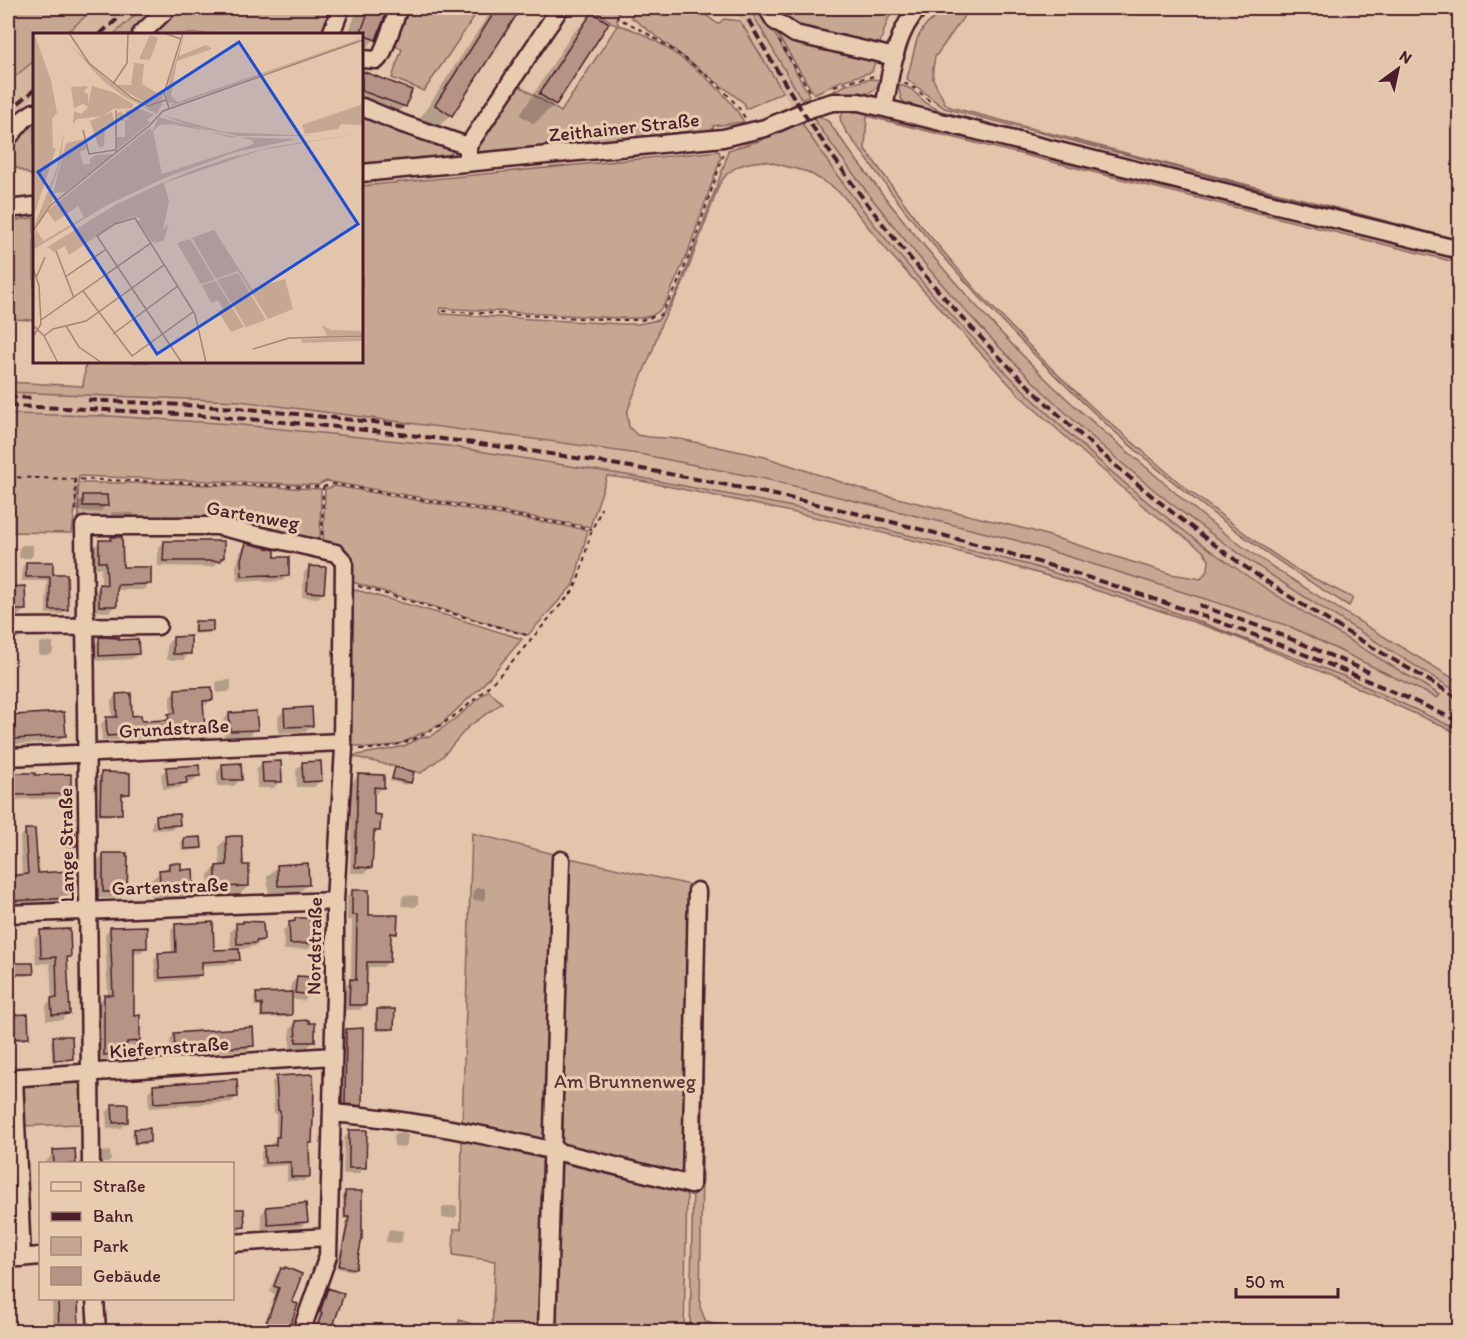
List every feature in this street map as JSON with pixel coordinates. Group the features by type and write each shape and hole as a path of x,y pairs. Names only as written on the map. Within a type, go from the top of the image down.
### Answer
{"street":[{"path":"142,33 168,8"},
{"path":"331,33 341,8"},
{"path":"363,59 377,60 382,54 399,8"},
{"path":"468,163 468,146 560,8"},
{"path":"884,108 900,36 919,8"},
{"path":"771,14 795,34 895,57"},
{"name":"Zeithainer Straße","path":"363,173 723,138 765,128 812,108 844,101 884,108 1460,250"},
{"path":"363,107 468,146"},
{"path":"8,138 25,118 33,113"},
{"path":"8,208 33,206"},
{"name":"Gartenweg","path":"84,526 217,526 320,549 342,557"},
{"name":"Lange Straße","path":"84,526 91,1162"},
{"name":"Nordstraße","path":"301,1332 328,1256 335,901 343,745 344,562 342,557"},
{"path":"8,627 158,626"},
{"name":"Grundstraße","path":"8,757 343,745"},
{"path":"547,1332 561,861"},
{"path":"332,1113 459,1129 552,1149 691,1185 697,891"},
{"name":"Gartenstraße","path":"8,914 335,901"},
{"name":"Kiefernstraße","path":"11,1078 333,1056"},
{"path":"11,1078 15,1258 39,1256"},
{"path":"234,1243 327,1237"},
{"path":"95,1300 97,1332"}],"path":[{"path":"623,8 617,18 639,27 658,40 704,74 734,100 746,121 748,133"},
{"path":"771,14 771,26 813,98"},
{"path":"828,90 844,82 873,76 905,83 936,105"},
{"path":"443,311 618,320 641,320 660,315 675,290 709,202 724,155 723,138"},
{"path":"8,477 323,487 333,484 592,529"},
{"path":"75,479 76,525 84,526"},
{"path":"320,549 323,487"},
{"path":"343,745 372,749 405,742 445,724 488,686 573,591 578,582 592,529 600,515 601,508"},
{"path":"344,583 526,635 531,639"}],"shaded area":[{"path":"95,8 143,8 115,33 66,33"},
{"path":"733,8 749,8 813,118 854,176 931,272 975,322 1062,409 1154,490 1246,559 1459,693 1459,730 1343,676 1147,602 1029,565 803,509 632,476 448,446 232,424 109,416 8,414 8,392 240,401 450,427 700,465 953,523 1129,574 1291,627 1437,698 1440,695 1301,611 1196,540 1117,477 1024,391 919,280 871,222 801,122"},
{"path":"33,62 33,98 8,118 8,82"}],"green space":[{"path":"8,8 95,8 66,33 33,33 33,62 8,82"},
{"path":"143,8 164,8 135,33 115,33"},
{"path":"176,8 338,8 327,33 148,33"},
{"path":"404,8 480,8 424,91 392,78 402,49 393,45"},
{"path":"591,8 620,8 617,16 618,25 652,39 688,63 722,93 744,122 713,126 714,132 484,155 475,150 518,85 561,112 617,26"},
{"path":"636,8 696,8 718,24 724,19 740,21 783,92 746,109 744,103 631,17"},
{"path":"749,8 760,8 809,95 802,100"},
{"path":"774,8 890,8 894,11 888,19 879,46 822,36 796,26"},
{"path":"946,8 970,8 935,57 933,79 945,103 950,107 1459,240 944,108 907,79 917,39 924,27"},
{"path":"774,29 876,58 872,72 841,81 814,94"},
{"path":"870,79 882,80 877,87 865,94 828,94 846,85"},
{"path":"898,84 911,89 927,104 941,111 1459,242 911,108 901,99"},
{"path":"854,108 1459,256 1459,263 867,116 865,149 919,223 976,290 1049,366 1092,407 1183,486 1259,544 1299,571 1353,598 1349,606 1229,526 1172,481 1065,385 1014,334 918,227 847,133 840,117 845,110"},
{"path":"363,112 453,145 454,150 447,158 363,167"},
{"path":"817,115 828,121 877,188 956,283 1012,344 1079,410 1238,543 1329,603 1459,682 1459,693 1226,545 1153,489 1058,406 970,316 928,268 888,219 813,118"},
{"path":"33,121 33,176 8,163 12,143"},
{"path":"801,122 844,185 915,274 992,358 1090,453 1195,539 1255,581 1440,695 1437,698 1291,627 1215,602 1015,540 765,479 644,455 240,401 8,392 8,382 83,386 86,363 363,363 363,186 719,151 721,157 688,252 666,302 658,312 651,316 618,318 440,308 441,314 621,324 638,324 658,320 680,286 728,150 759,141","holes":["765,161 808,172 833,187 844,197 891,255 1020,396 1142,505 1203,551 1209,560 1208,569 1201,579 1171,574 1030,530 868,491 765,457 680,439 637,435 629,427 627,413 631,401 661,324 682,286 719,185 727,174 744,164"]},
{"path":"33,218 33,320 8,319 8,221"},
{"path":"8,414 109,416 232,424 448,446 632,476 803,509 1029,565 1147,602 1343,676 1459,730 1459,734 1342,681 1222,632 1077,584 855,526 631,479 607,476 590,527 326,481 318,485 79,476 78,483 157,483 321,489 320,544 229,524 79,523 78,486 72,533 8,532"},
{"path":"335,486 588,530 574,584 528,635 349,581 323,546 325,489"},
{"path":"349,588 522,639 481,687 441,724 402,743 385,747 366,748 348,744"},
{"path":"488,690 502,703 468,727 442,757 421,773 351,756 404,746 422,737 430,737"},
{"name":"Am Brunnenweg","path":"472,833 558,855 549,1138 542,1143 462,1125"},
{"name":"Am Brunnenweg","path":"565,857 695,886 688,1181 557,1147"},
{"path":"699,887 706,889 700,1307 706,1322 742,1331 690,1332"},
{"path":"76,1081 81,1087 82,1124 21,1126 22,1085"},
{"path":"462,1133 543,1152 549,1159 543,1331 459,1331 459,1320 492,1330 495,1261 453,1255 454,1229 461,1229"},
{"path":"557,1158 687,1191 684,1331 553,1332"}],"building":[{"path":"370,8 388,8 376,40 360,33"},
{"path":"497,8 521,8 452,116 435,105"},
{"path":"592,12 609,23 556,105 539,94"},
{"path":"363,71 412,90 406,107 363,91"},
{"path":"83,495 107,495 108,506 83,506"},
{"path":"111,537 122,537 123,567 151,567 151,584 117,585 117,606 99,606 99,584 107,585 106,562 99,562 99,540 111,540"},
{"path":"164,541 224,541 224,558 221,558 221,561 163,561"},
{"path":"246,543 275,550 275,557 289,557 289,576 242,576 241,559"},
{"path":"26,562 53,562 53,574 67,574 68,610 50,610 50,577 26,577"},
{"path":"309,566 326,567 324,593 307,592"},
{"path":"25,586 26,610 8,610 8,587"},
{"path":"195,621 213,621 213,631 195,632"},
{"path":"191,636 191,654 173,654 173,637"},
{"path":"99,637 119,638 118,640 138,639 139,654 99,656"},
{"path":"212,687 213,700 203,701 205,730 107,736 106,717 117,717 116,694 131,693 132,716 141,715 142,721 169,720 168,714 175,713 175,689"},
{"path":"312,707 313,726 285,727 284,709"},
{"path":"256,711 258,730 230,731 229,713"},
{"path":"64,712 66,736 15,739 14,715"},
{"path":"281,761 282,782 263,782 262,762"},
{"path":"321,761 322,781 303,782 302,762"},
{"path":"241,763 242,780 223,780 222,764"},
{"path":"199,765 200,776 186,777 187,783 168,785 166,767"},
{"path":"395,767 414,772 411,783 392,779"},
{"path":"101,772 130,773 130,794 122,794 122,814 100,814"},
{"path":"15,773 71,774 71,794 15,795"},
{"path":"358,774 384,775 384,788 374,787 374,814 381,815 380,831 374,831 372,868 355,867"},
{"path":"179,814 180,825 157,826 156,815"},
{"path":"25,829 35,829 38,873 69,871 72,898 8,901 8,876 28,874"},
{"path":"75,829 76,846 64,846 64,830"},
{"path":"242,836 243,865 249,865 249,886 216,887 216,866 227,865 226,837"},
{"path":"201,837 202,848 184,849 184,838"},
{"path":"103,853 127,853 127,892 103,892"},
{"path":"169,863 181,863 181,870 193,869 194,891 161,892 159,870 169,869"},
{"path":"308,863 309,885 278,886 277,865"},
{"path":"352,890 369,890 369,915 398,915 397,934 391,933 390,962 367,962 366,1005 349,1005 350,979 356,980 357,915 352,915"},
{"path":"295,918 316,920 317,943 290,944 289,922 295,921"},
{"path":"243,921 263,922 264,940 237,944 236,923 243,923"},
{"path":"213,922 214,950 239,949 240,960 202,962 202,975 160,978 158,953 176,952 175,924"},
{"path":"147,926 147,948 134,948 134,1016 140,1015 140,1041 121,1045 122,1054 104,1055 104,995 113,995 110,927"},
{"path":"70,929 71,957 67,957 70,1014 52,1015 51,998 57,998 56,957 41,958 40,930"},
{"path":"8,963 33,963 34,974 8,974"},
{"path":"297,976 314,977 312,995 295,993"},
{"path":"292,992 292,1015 262,1016 262,1004 257,1004 256,993"},
{"path":"377,1009 395,1009 394,1029 377,1029"},
{"path":"28,1014 29,1038 8,1039 8,1015"},
{"path":"309,1020 309,1023 315,1023 315,1042 296,1042 295,1021"},
{"path":"253,1027 254,1046 175,1051 174,1033"},
{"path":"363,1028 362,1106 345,1104 346,1029"},
{"path":"53,1036 72,1036 73,1059 54,1060"},
{"path":"313,1074 312,1143 309,1143 310,1177 291,1177 291,1162 265,1163 264,1146 276,1145 276,1137 279,1137 280,1111 278,1110 276,1076"},
{"path":"237,1079 238,1097 154,1103 153,1085"},
{"path":"112,1104 128,1104 128,1122 113,1123"},
{"path":"150,1128 150,1142 135,1143 134,1129"},
{"path":"349,1130 367,1130 366,1168 349,1168"},
{"path":"75,1149 76,1162 54,1162 53,1150"},
{"path":"345,1191 362,1191 362,1238 356,1269 339,1266 349,1217 345,1217"},
{"path":"306,1203 308,1222 268,1225 266,1207"},
{"path":"234,1209 244,1209 245,1227 234,1228"},
{"path":"285,1267 302,1274 292,1302 298,1304 288,1332 263,1332 279,1288 274,1286 281,1268"},
{"path":"328,1288 344,1294 331,1332 315,1332 322,1313 320,1312"},
{"path":"58,1300 78,1300 79,1332 59,1332"}],"railway":[{"path":"101,33 130,8"},
{"path":"742,8 787,86 836,162 890,234 948,302 1010,368 1144,489 1215,545 1304,606 1460,699"},
{"path":"8,112 33,91"},
{"path":"8,397 34,398"},
{"path":"88,400 239,408 410,426"},
{"path":"8,406 194,415 381,432 566,456 750,490 932,532 1111,585 1288,648 1460,722"},
{"path":"1199,605 1272,631 1369,672"}]}
